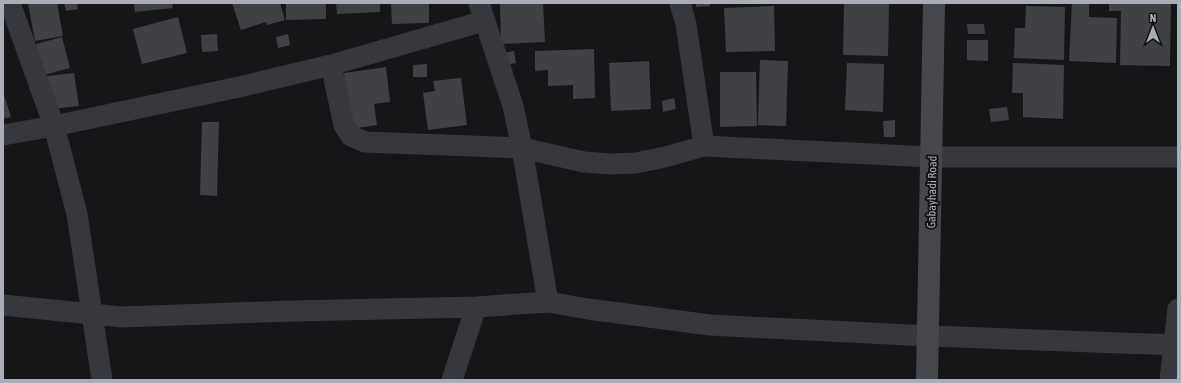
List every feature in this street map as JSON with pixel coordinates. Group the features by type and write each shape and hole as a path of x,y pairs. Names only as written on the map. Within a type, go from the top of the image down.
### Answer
{"street":[{"path":"10,3 54,126 77,214 102,380"},
{"path":"680,3 686,24 704,146"},
{"name":"Gabayhadi Road","path":"927,380 934,3"},
{"path":"3,135 54,126 239,87 330,65 481,12 513,106 522,148 548,302"},
{"path":"330,65 344,125 352,136 364,142 522,148 584,162 611,164 665,157 704,146 932,157 1178,157"},
{"path":"3,305 122,317 284,311 476,308 548,302 588,309 710,325 929,336 1176,345"},
{"path":"452,380 476,308"},
{"path":"1170,380 1176,345 1178,309"}],"building":[{"path":"28,3 57,3 63,36 35,41"},
{"path":"64,3 77,3 78,9 66,11"},
{"path":"134,3 172,3 173,8 135,12"},
{"path":"232,3 280,3 285,20 267,25 266,22 241,30"},
{"path":"286,3 326,3 326,19 286,20"},
{"path":"336,3 380,3 380,12 337,14"},
{"path":"391,3 429,3 429,23 392,24"},
{"path":"500,3 543,3 545,42 501,44"},
{"path":"696,3 710,3 710,6 696,7"},
{"path":"844,3 889,3 888,56 843,55"},
{"path":"1072,3 1089,3 1089,17 1117,18 1116,63 1069,61"},
{"path":"1109,3 1171,3 1170,66 1120,65 1121,11 1109,11"},
{"path":"774,6 775,51 726,52 724,8"},
{"path":"1026,6 1065,7 1064,60 1014,58 1015,28 1025,28"},
{"path":"178,17 187,53 142,64 133,29"},
{"path":"967,24 984,24 985,34 968,34"},
{"path":"217,34 218,51 202,52 201,35"},
{"path":"288,34 290,45 278,48 276,37"},
{"path":"62,37 70,68 44,75 36,44"},
{"path":"967,40 988,40 988,61 967,60"},
{"path":"594,49 595,98 573,99 573,85 548,86 548,70 535,71 535,51"},
{"path":"514,51 516,63 505,65 503,53"},
{"path":"760,60 788,61 786,126 758,125"},
{"path":"649,61 651,109 611,111 609,63"},
{"path":"847,63 884,64 883,112 845,110"},
{"path":"1013,63 1064,65 1063,119 1023,117 1023,93 1012,93"},
{"path":"427,64 427,77 413,77 413,65"},
{"path":"386,67 390,102 374,104 377,125 351,129 344,73"},
{"path":"720,72 756,72 757,126 720,127"},
{"path":"74,73 79,106 52,109 47,76"},
{"path":"461,78 467,125 428,130 423,93 435,91 433,81"},
{"path":"3,92 11,117 3,119"},
{"path":"674,98 676,109 663,112 662,101"},
{"path":"1007,107 1009,120 991,122 989,109"},
{"path":"895,120 895,137 884,137 883,121"},
{"path":"202,122 219,122 217,196 200,195"}]}
